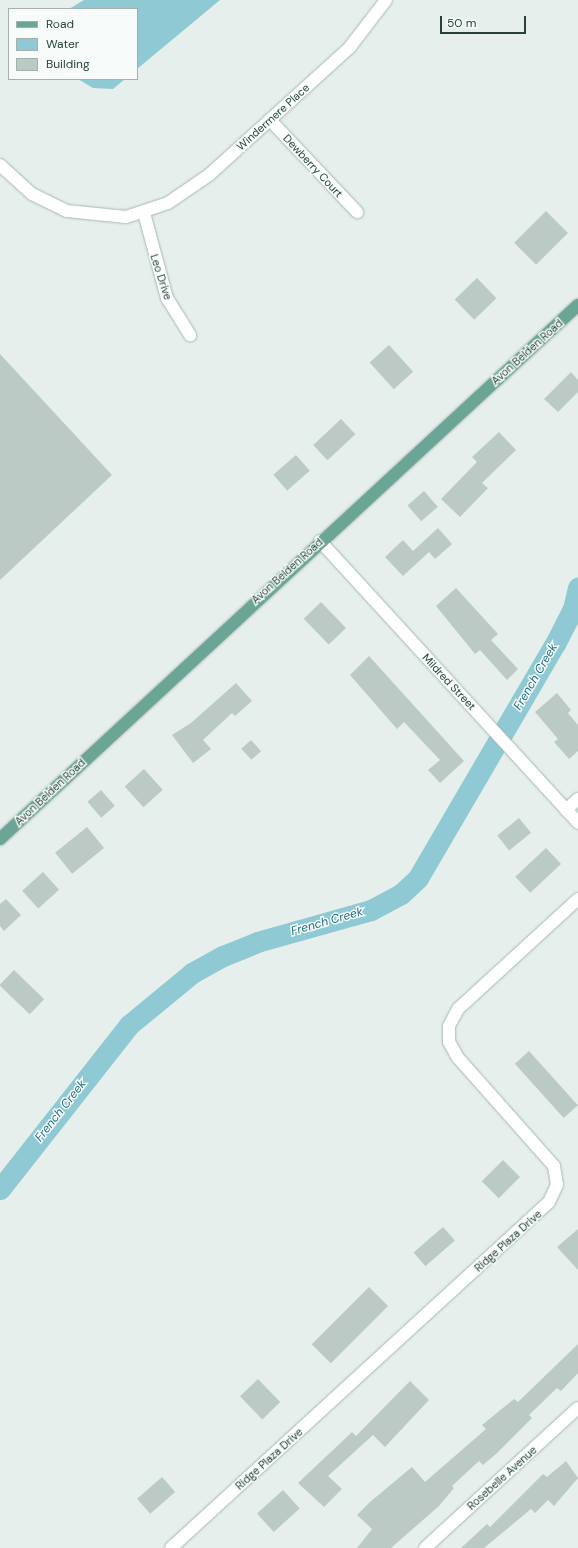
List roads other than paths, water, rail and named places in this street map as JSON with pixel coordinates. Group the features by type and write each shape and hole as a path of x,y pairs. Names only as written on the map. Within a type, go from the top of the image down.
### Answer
{"main road":[{"name":"Avon Belden Road","path":"0,839 320,541 578,305"}],"street":[{"name":"Windermere Place","path":"0,165 32,194 67,211 109,217 144,213 191,190 350,47 386,0"},
{"name":"Dewberry Court","path":"270,120 357,212"},
{"name":"Leo Drive","path":"144,213 167,298 190,335"},
{"name":"Mildred Street","path":"320,541 578,824"},
{"path":"566,810 578,799"},
{"name":"Ridge Plaza Drive","path":"171,1548 549,1202 557,1185 552,1162 458,1058 449,1042 449,1026 458,1009 578,899"},
{"name":"Rosebelle Avenue","path":"425,1548 578,1408"}],"water":[{"path":"84,0 220,0 138,68 138,8 71,8"},
{"path":"80,80 124,80 113,89 93,88"}],"waterway":[{"name":"French Creek","path":"0,1189 129,1025 192,973 223,956 257,942 371,910 401,894 418,878 555,644 573,609 578,588"}]}
